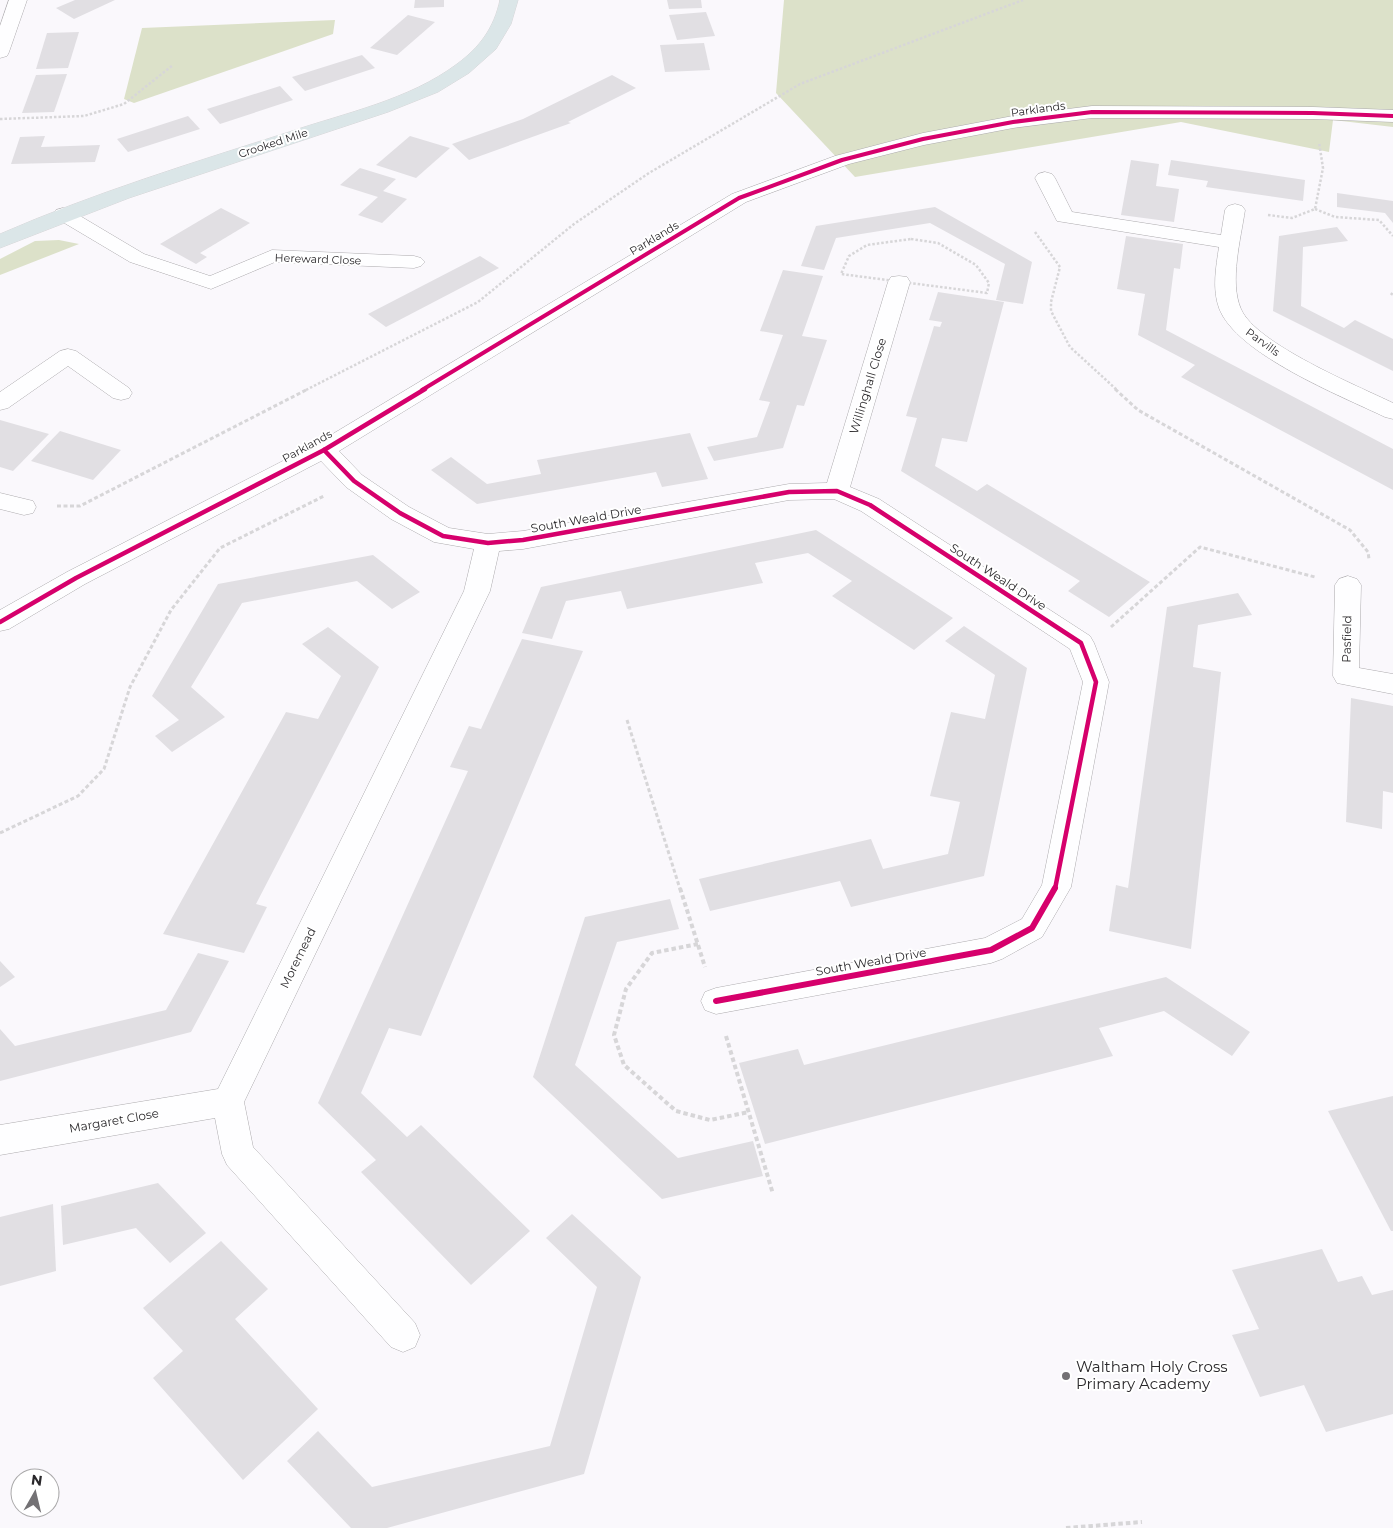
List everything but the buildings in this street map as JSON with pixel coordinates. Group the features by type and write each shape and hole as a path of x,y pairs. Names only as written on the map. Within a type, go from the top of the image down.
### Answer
{"main road":[{"name":"Crooked Mile","path":"0,242 63,214 152,181 390,106 428,90 477,58 497,36 506,17 509,0"}],"street":[{"path":"0,52 18,0"},
{"name":"Parklands","path":"0,622 76,578 324,450 739,198 842,160 923,139 1013,122 1092,112 1312,113 1393,116"},
{"path":"1045,178 1064,217 1230,243"},
{"name":"Parvills","path":"1235,210 1225,288 1230,311 1244,330 1273,352 1393,412"},
{"name":"Hereward Close","path":"63,214 138,258 211,283 272,256 414,262"},
{"name":"Willinghall Close","path":"837,490 899,282"},
{"path":"0,403 68,356 121,393"},
{"name":"South Weald Drive","path":"324,450 354,481 400,513 443,536 488,543 523,540 789,492 837,490 870,505 1081,643 1096,682 1056,887 1032,928 991,950 716,1001"},
{"path":"0,501 24,507"},
{"name":"Moremead","path":"228,1102 476,591 488,543"},
{"name":"Pasfield","path":"1348,585 1346,676 1393,684"},
{"path":"228,1102 238,1154 402,1336"},
{"name":"Margaret Close","path":"0,1140 228,1102"}],"path":[{"path":"24,507 80,506 478,302 574,224 649,174 800,84 1024,0"},
{"path":"0,119 84,116 124,104 173,65"},
{"path":"1312,113 1323,168 1315,209"},
{"path":"1235,210 1292,218 1315,209 1335,216 1379,220 1393,236"},
{"path":"1064,217 1032,229 1060,267 1050,302 1051,311 1070,347 1138,410 1350,530 1368,552 1369,579 1348,585 1200,547 1101,635 1081,643"},
{"path":"0,833 78,796 104,769 130,687 171,610 220,548 354,481"},
{"path":"627,720 716,1001 773,1194"},
{"path":"698,944 652,953 626,989 614,1035 624,1065 676,1111 710,1120 749,1112"},
{"path":"1066,1528 1142,1522"}],"green space":[{"path":"784,0 1393,0 1393,127 1333,120 1329,152 1181,122 855,177 776,93"},
{"path":"335,20 333,34 134,103 124,99 142,28"},
{"path":"59,240 79,244 0,275 0,259 35,241"}],"cycle path":[{"path":"0,622 76,578 324,450 739,198 842,160 923,139 1013,122 1092,112 1313,113 1393,116"},
{"path":"324,450 354,481 400,513 443,536 488,543 523,540 789,492 837,491 870,505 1081,643 1096,682 1056,887 1032,928 991,950 716,1001"}],"place":[{"name":"Waltham Holy Cross Primary Academy","path":"1066,1376"}]}
